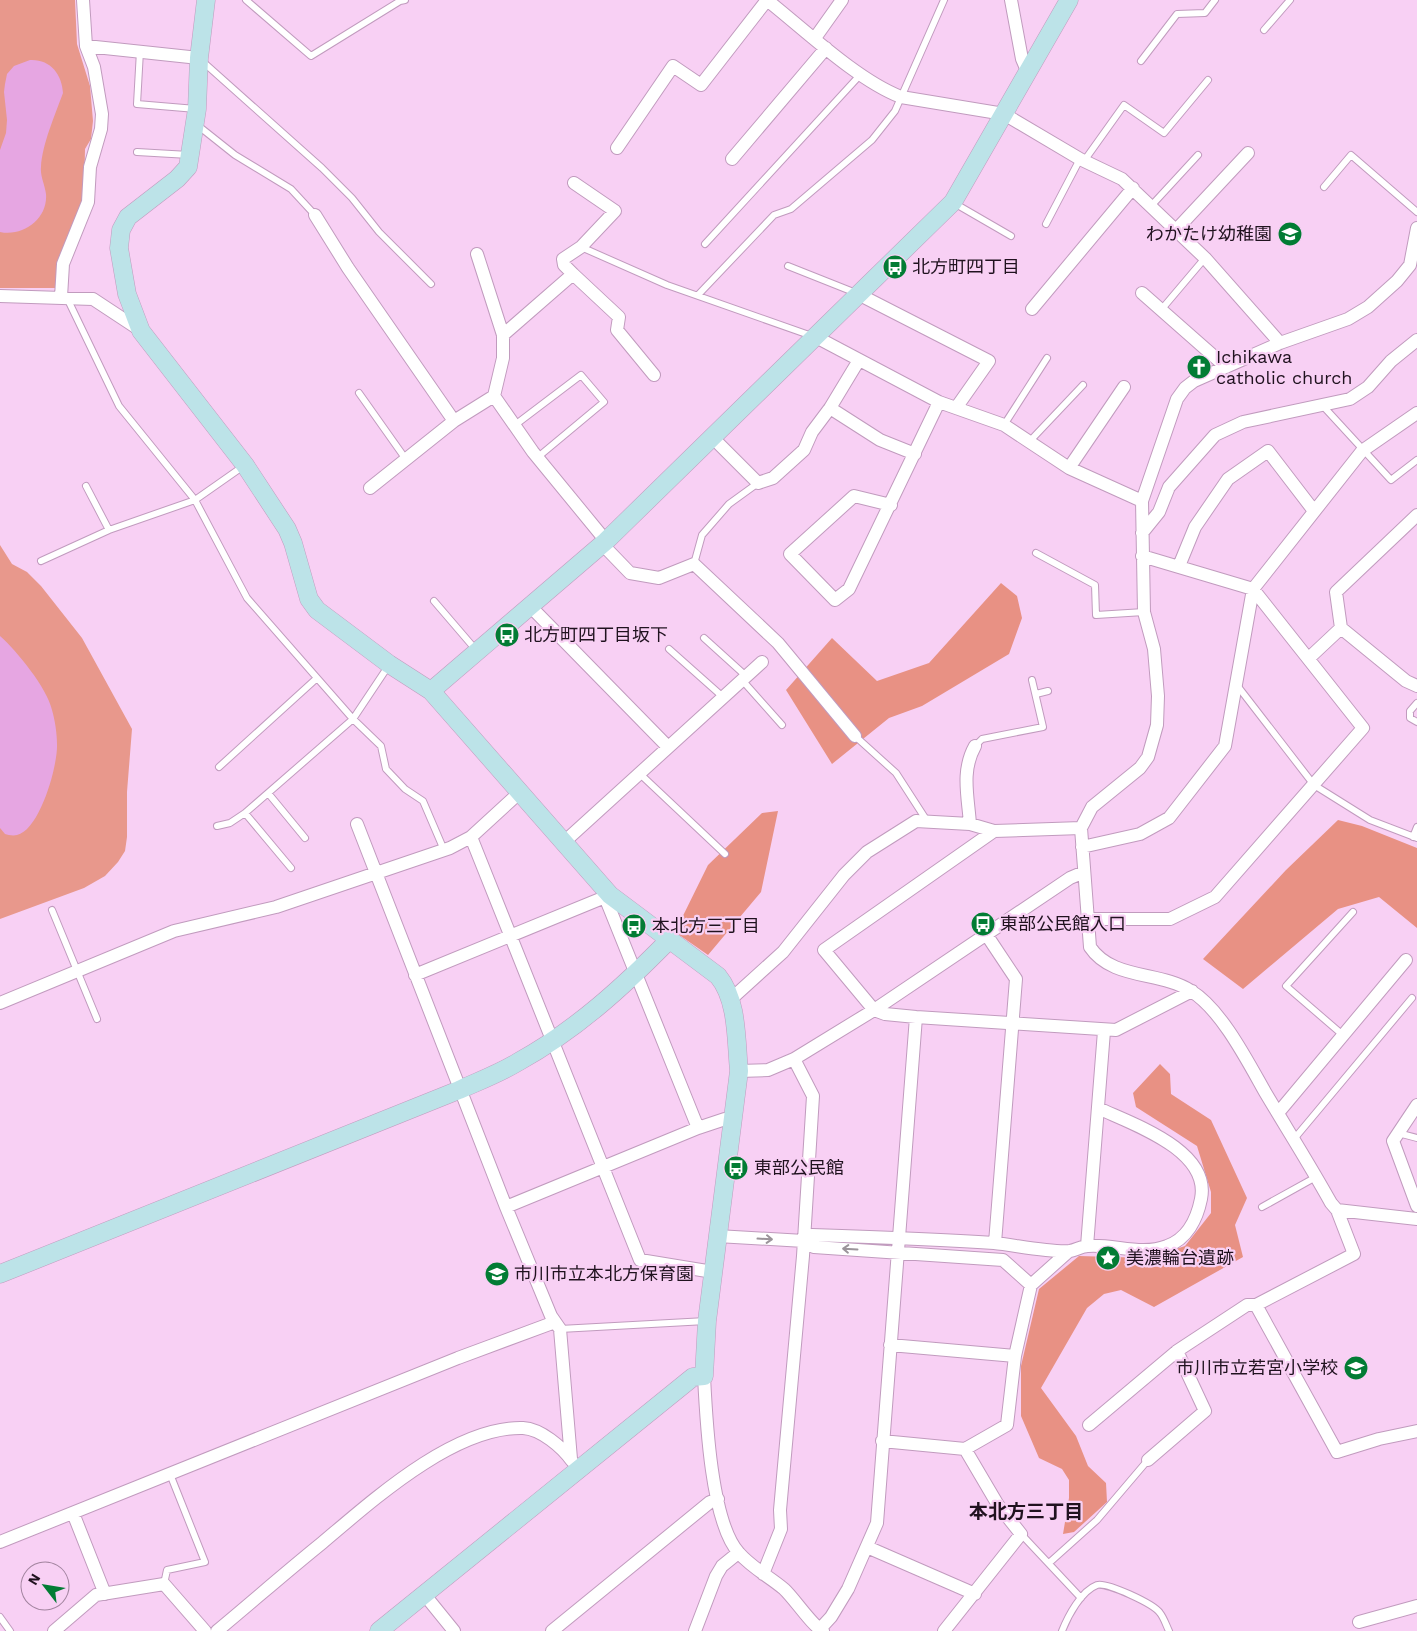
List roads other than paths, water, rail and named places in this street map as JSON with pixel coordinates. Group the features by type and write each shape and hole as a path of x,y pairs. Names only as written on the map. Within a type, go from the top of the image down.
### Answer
{"street":[{"path":"64,297 63,264 88,202 90,167 102,129 102,114 94,67 86,46 84,0"},
{"path":"206,0 199,58 196,116 188,167 178,179 128,217 121,230 119,248 127,294 141,331 245,465 287,529 293,543 308,599 318,610 389,664 431,691 608,896 718,976 724,984 730,1000 739,1071 707,1321 704,1408 718,1499 726,1530 738,1552 784,1589 820,1630 831,1617 848,1589 877,1523 916,1017"},
{"path":"617,148 673,66 701,85 767,0 826,48 885,91 901,97 1004,114 1082,160 1122,179 1204,258 1280,343"},
{"path":"815,38 842,0"},
{"path":"1011,0 1022,59 1028,73"},
{"path":"431,691 604,542 714,438 953,202 1069,0"},
{"path":"86,46 199,58"},
{"path":"732,159 826,48"},
{"path":"1176,230 1248,153"},
{"path":"574,183 616,211 582,247 563,259 564,265 618,317 617,330 654,375"},
{"path":"1032,310 1133,188"},
{"path":"315,215 348,268 454,421"},
{"path":"1090,1425 1178,1351 1248,1305 1256,1305 1354,1254 1338,1210 1331,1203 1236,1042 1223,1024 1192,991 1165,978 1114,968 1097,959 1090,947 1081,828 1092,808 1140,768 1148,757 1156,725 1158,696 1154,649 1144,612 1142,501 1177,399 1185,388 1194,381 1280,343 1348,319 1368,307 1397,281 1410,265 1417,228"},
{"path":"370,488 454,421 494,396 503,358 503,335 477,254"},
{"path":"503,335 573,274"},
{"path":"1142,293 1226,367"},
{"path":"860,295 989,361 956,408"},
{"path":"0,296 93,299 141,331"},
{"path":"816,337 939,402 1004,425 1069,468 1142,501"},
{"path":"1142,533 1159,512 1170,487 1214,435 1243,422 1350,399 1368,387 1391,361 1417,340"},
{"path":"714,438 758,483 773,478 804,450 812,432 830,408 859,360"},
{"path":"1069,468 1124,387"},
{"path":"494,396 538,457 630,573 659,578 694,564 778,643 855,736"},
{"path":"891,505 854,496 790,554 834,600 849,589 891,505 939,402"},
{"path":"830,408 880,440 914,454"},
{"path":"1082,847 1140,834 1169,818 1225,746 1253,589 1362,451 1417,413"},
{"path":"1179,566 1195,527 1228,479 1268,451 1314,511"},
{"path":"1417,515 1336,592 1341,628 1406,681 1417,686"},
{"path":"1088,919 1170,919 1214,896 1363,728 1253,589 1142,556"},
{"path":"530,606 668,747"},
{"path":"1309,658 1341,628"},
{"path":"563,843 762,662"},
{"path":"970,824 966,777 967,760 975,746"},
{"path":"0,1002 174,931 276,907 444,850 471,837 519,793"},
{"path":"730,1000 783,952 844,875 866,852 916,822 970,824 994,830 1081,828"},
{"path":"357,824 459,1090 506,1207 557,1325 574,1464"},
{"path":"994,830 824,950 874,1010 885,1014 916,1017 1104,1031 1116,1030 1192,991"},
{"path":"471,837 640,1260 713,1272"},
{"path":"739,1071 768,1070 794,1059 874,1010 1070,878 1084,872"},
{"path":"415,975 608,896"},
{"path":"608,896 636,974 698,1128"},
{"path":"986,934 1016,979 994,1243"},
{"path":"0,1274 459,1090 516,1064 552,1042 594,1012 636,974 669,940"},
{"path":"1278,1113 1406,960"},
{"path":"1087,1246 1104,1031"},
{"path":"763,1574 781,1529 780,1510 804,1241 814,1096 794,1059"},
{"path":"1417,1104 1393,1141 1417,1206"},
{"path":"804,1241 812,1235 899,1238 994,1243 1069,1251 1087,1246 1148,1251 1168,1246 1180,1238 1192,1225 1199,1211 1202,1196 1194,1166 1171,1143 1098,1108"},
{"path":"506,1207 698,1128 725,1119 734,1119"},
{"path":"1338,1210 1417,1219"},
{"path":"717,1236 804,1241 814,1247 898,1251 1003,1260 1032,1285"},
{"path":"882,1441 965,1449 1007,1425 1015,1356 1032,1285 1069,1251"},
{"path":"1256,1305 1337,1452 1379,1439 1417,1431"},
{"path":"0,1542 170,1474 557,1325"},
{"path":"890,1345 1015,1356"},
{"path":"1148,1460 1205,1411 1178,1351"},
{"path":"379,1631 574,1464 693,1376 704,1376"},
{"path":"217,1631 385,1491 438,1454 484,1434 523,1428 542,1433 574,1464"},
{"path":"944,1631 1021,1534 998,1504 965,1449"},
{"path":"552,1631 710,1502 718,1499"},
{"path":"73,1513 105,1594"},
{"path":"867,1546 975,1594"},
{"path":"695,1631 716,1576 722,1566 738,1552"},
{"path":"54,1631 96,1595 164,1584 205,1631"},
{"path":"424,1594 454,1631"},
{"path":"1359,1622 1417,1606"}],"lane":[{"path":"246,0 312,56 400,1 405,0"},
{"path":"698,295 774,215 790,210 872,140 895,111 944,0"},
{"path":"1141,61 1177,14 1205,13 1215,0"},
{"path":"1264,30 1290,0"},
{"path":"140,51 137,104 196,116 236,155 291,189 315,215"},
{"path":"199,58 322,168 352,198 379,232 431,284"},
{"path":"705,244 861,74"},
{"path":"1046,224 1082,160 1124,104 1164,133 1208,80"},
{"path":"137,152 191,155"},
{"path":"1151,206 1198,155"},
{"path":"1324,187 1350,156 1417,212"},
{"path":"953,202 1011,236"},
{"path":"582,247 624,268 667,285 816,337"},
{"path":"1161,310 1204,258"},
{"path":"788,266 860,295"},
{"path":"64,297 119,406 195,500 247,598 353,720 381,746 386,769 405,789 423,801 444,850"},
{"path":"1004,425 1047,358"},
{"path":"515,426 580,375 604,402 538,457"},
{"path":"1029,442 1083,386"},
{"path":"359,393 406,458"},
{"path":"1323,406 1362,451 1391,480 1417,460"},
{"path":"41,561 110,530 195,500 245,465"},
{"path":"694,564 702,535 729,504 758,483"},
{"path":"86,486 110,530"},
{"path":"1036,553 1096,585 1096,615 1144,612"},
{"path":"434,601 477,651"},
{"path":"704,638 744,678 782,724"},
{"path":"669,648 723,697"},
{"path":"217,826 230,823 245,813 353,720 389,664"},
{"path":"219,767 317,678"},
{"path":"975,746 982,739 1043,727 1032,680"},
{"path":"1236,684 1314,785 1370,820 1415,838 1417,827"},
{"path":"1036,694 1048,691"},
{"path":"1417,703 1410,711 1410,718 1417,722"},
{"path":"855,736 896,773 927,821"},
{"path":"639,773 725,854"},
{"path":"268,793 305,838"},
{"path":"245,813 291,868"},
{"path":"52,910 79,970 97,1019"},
{"path":"1344,1036 1286,986 1353,912"},
{"path":"1294,1139 1412,998"},
{"path":"1398,1133 1417,1138"},
{"path":"1262,1207 1316,1177"},
{"path":"557,1325 707,1321"},
{"path":"1048,1562 1097,1520 1148,1460"},
{"path":"164,1584 167,1570 205,1562 170,1474"},
{"path":"1021,1534 1081,1598"},
{"path":"1062,1631 1081,1598 1095,1586 1104,1584 1149,1604 1160,1612 1169,1631"},
{"path":"0,1617 10,1631"}],"place":[{"name":"わかたけ幼稚園","path":"1290,234"},
{"name":"北方町四丁目","path":"895,267"},
{"name":"Ichikawa catholic church","path":"1199,367"},
{"name":"北方町四丁目坂下","path":"507,635"},
{"name":"東部公民館入口","path":"983,924"},
{"name":"本北方三丁目","path":"634,926"},
{"name":"東部公民館","path":"736,1168"},
{"name":"美濃輪台遺跡","path":"1108,1258"},
{"name":"市川市立本北方保育園","path":"497,1274"},
{"name":"市川市立若宮小学校","path":"1356,1368"}],"district":[{"name":"本北方三丁目","path":"1026,1511"}]}
